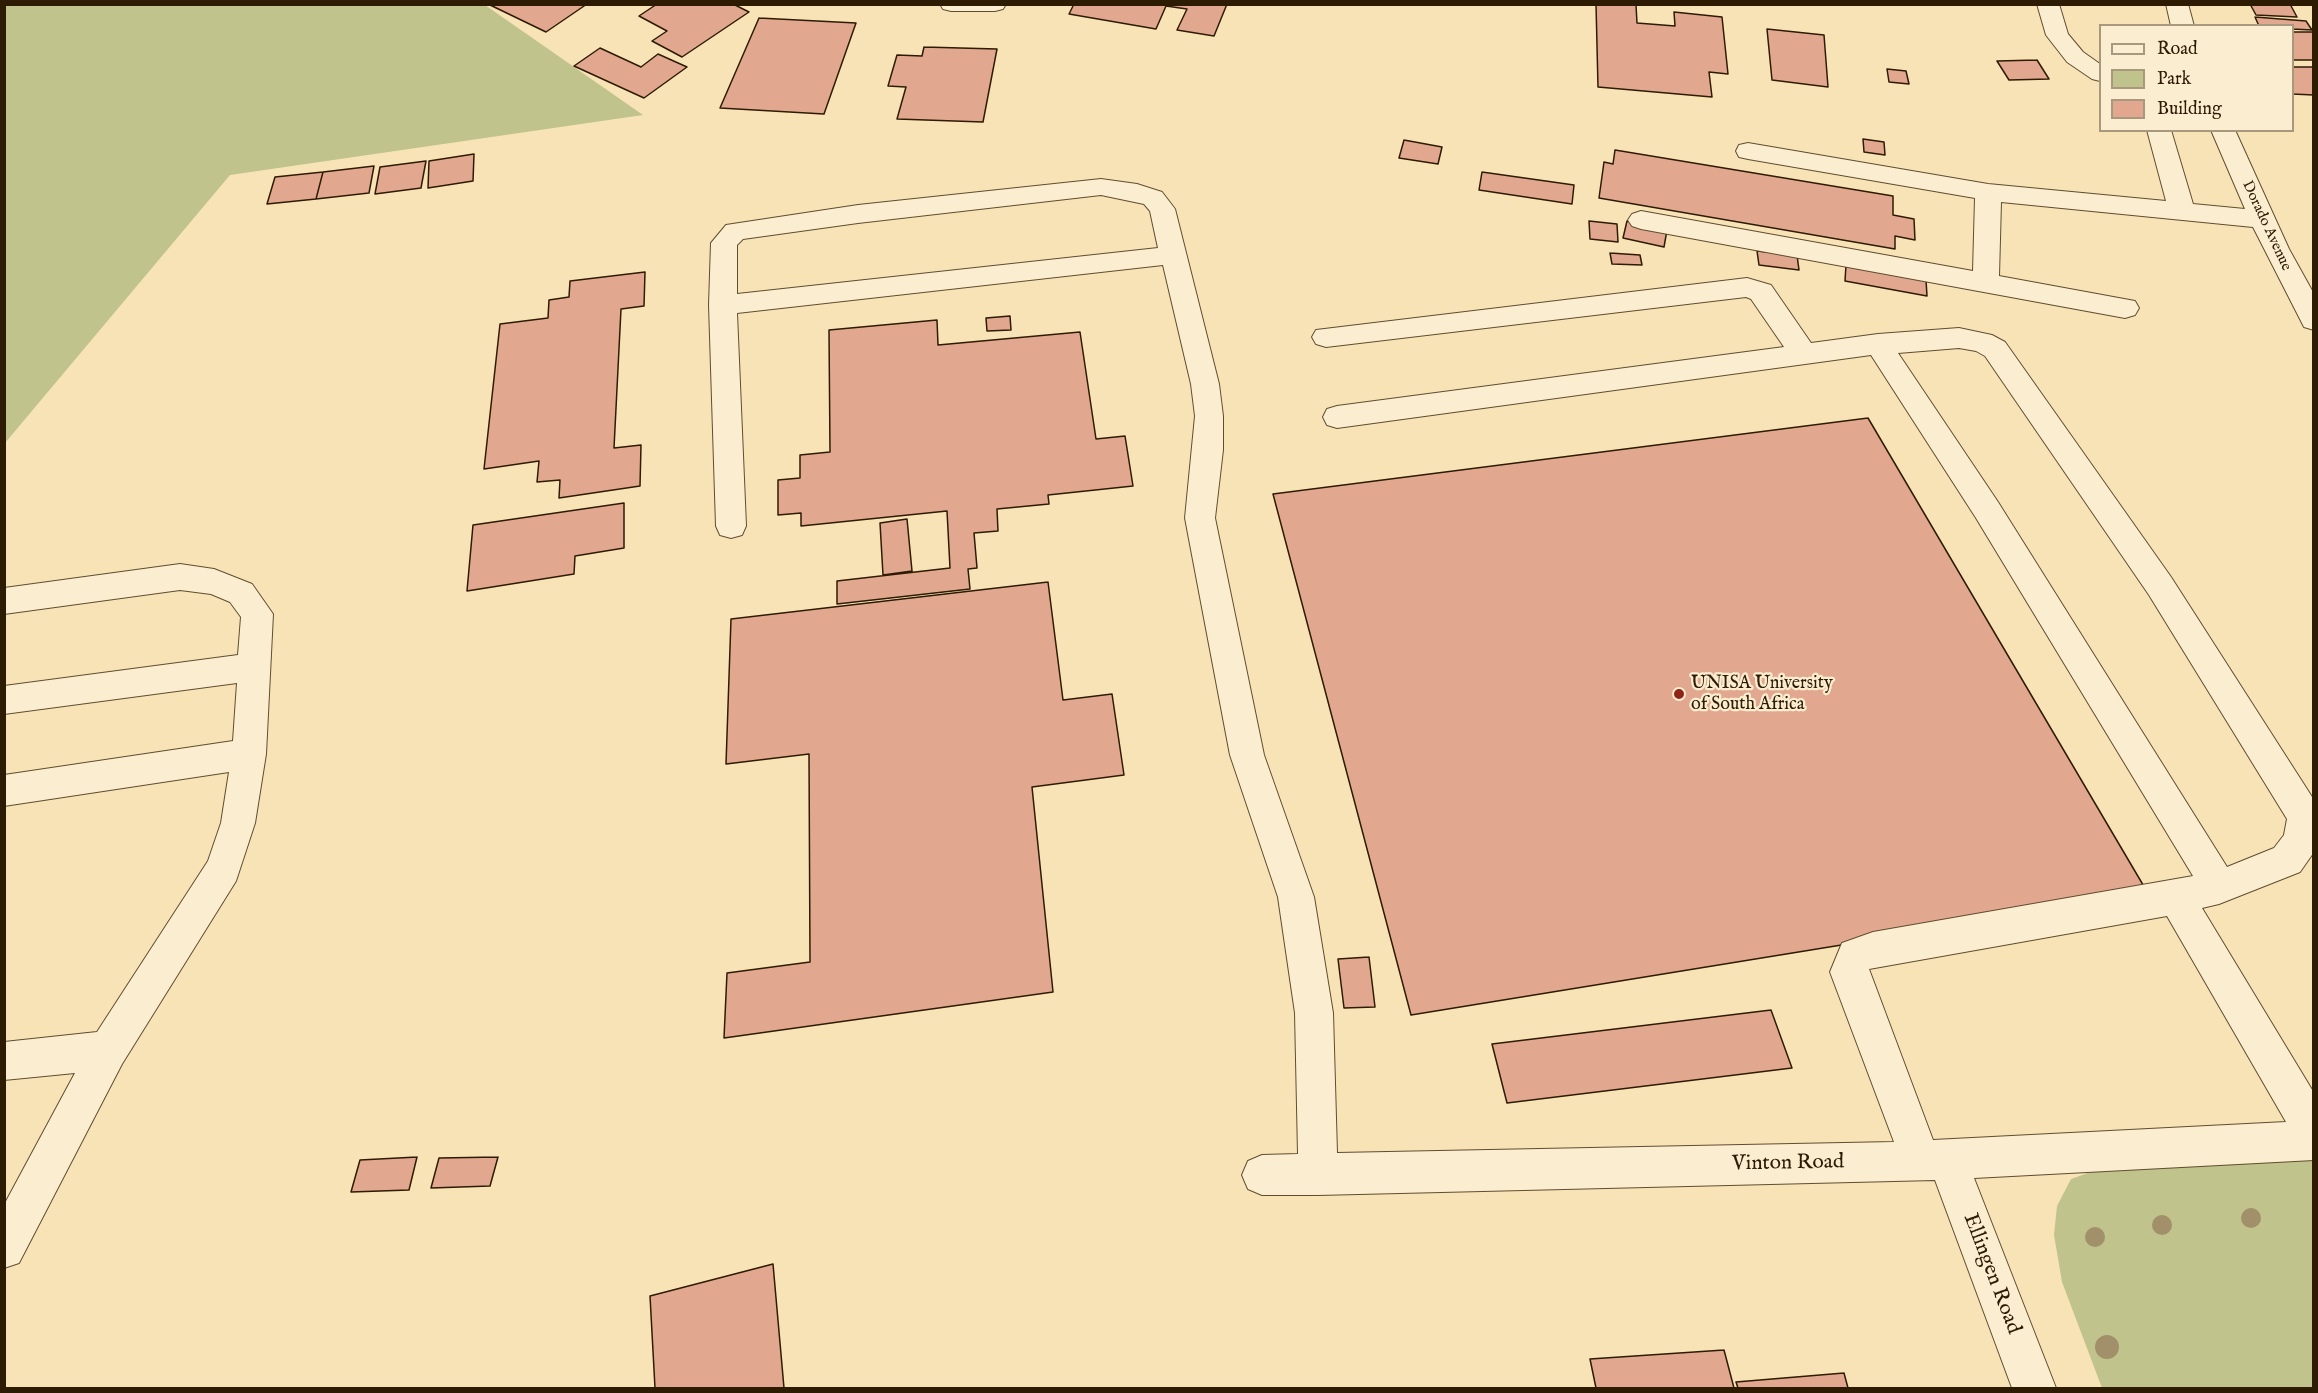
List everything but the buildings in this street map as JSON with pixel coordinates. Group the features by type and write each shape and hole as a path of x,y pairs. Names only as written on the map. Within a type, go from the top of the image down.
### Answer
{"street":[{"path":"951,4 995,4"},
{"path":"2048,4 2057,35 2075,57 2099,73"},
{"path":"2176,4 2182,24"},
{"path":"2160,132 2182,211"},
{"name":"Dorado Avenue","path":"2224,132 2261,219 2313,320"},
{"path":"1748,151 1988,192 2261,219"},
{"path":"730,526 723,243 735,231 858,214 1101,187 1137,192 1153,198 1162,209 1198,351 1209,416 1208,450 1201,493 1200,518 1247,755 1296,897 1314,1013 1318,1174"},
{"path":"1986,283 1988,192"},
{"path":"1641,220 2125,308"},
{"path":"723,305 1173,255"},
{"path":"1326,337 1747,287 1761,292 1803,353"},
{"path":"1337,417 1878,344 1959,338 1982,342 1995,349 2160,586 2305,818 2301,841 2286,860 2220,887 2176,897 2313,1131"},
{"path":"1878,344 1987,510 2220,887"},
{"path":"4,601 180,577 214,582 241,593 257,614 256,667 249,754 238,823 223,869 108,1050 4,1248"},
{"path":"4,700 256,667"},
{"path":"4,790 249,754"},
{"name":"Ellingen Road","path":"2034,1389 1849,972 1855,956 1873,950 2176,897"},
{"path":"4,1061 108,1050"},
{"name":"Vinton Road","path":"1262,1175 1934,1160 2313,1140"}],"green space":[{"path":"5,4 485,5 643,115 230,175 5,443"},
{"path":"2313,1157 2313,1388 2102,1388 2062,1282 2054,1235 2057,1206 2071,1179 2102,1168"}],"place":[{"name":"UNISA University of South Africa","path":"1679,694"}]}
